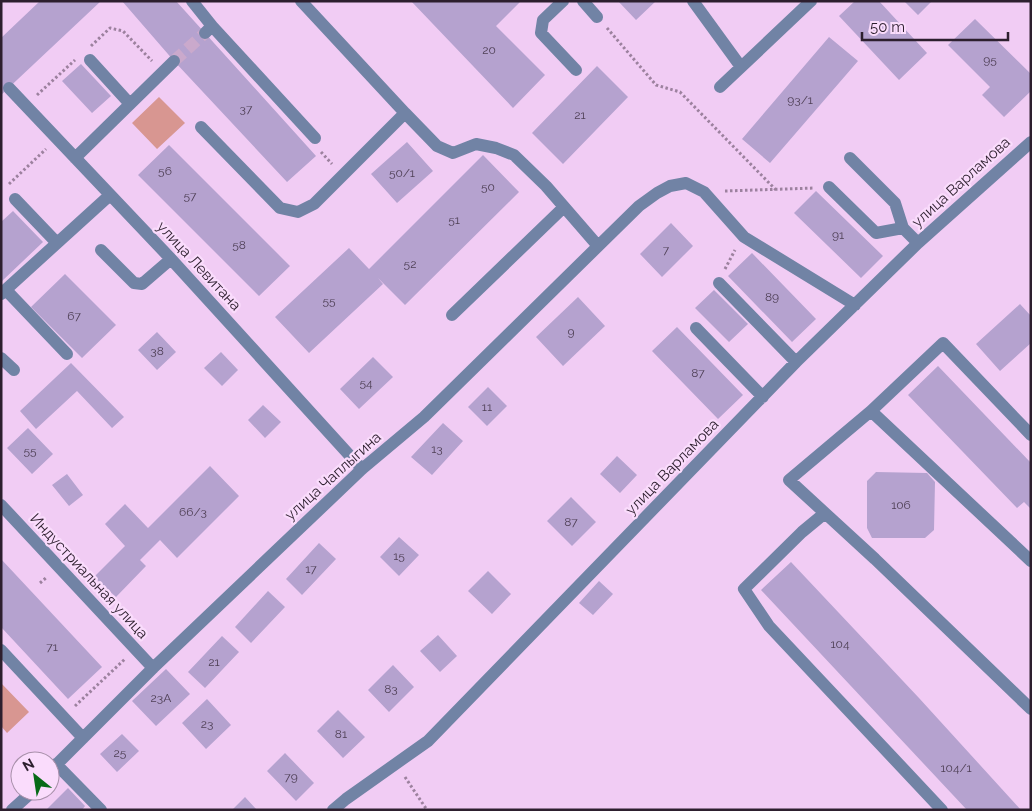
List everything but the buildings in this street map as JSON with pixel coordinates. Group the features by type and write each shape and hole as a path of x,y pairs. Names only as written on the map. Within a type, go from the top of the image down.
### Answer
{"street":[{"path":"192,1 209,30 320,143"},
{"path":"301,1 437,146 453,153 476,144 496,148 514,155 546,186 598,246"},
{"path":"563,1 543,20 541,33 576,70"},
{"path":"583,1 597,17"},
{"path":"694,1 741,67"},
{"path":"720,87 811,1"},
{"path":"86,54 130,104"},
{"path":"75,158 174,61"},
{"name":"улица Левитана","path":"9,88 171,258 362,469"},
{"path":"201,127 280,208 298,212 314,204 405,114"},
{"name":"улица Варламова","path":"333,810 428,741 796,362 918,243 1031,142"},
{"path":"850,158 895,203 903,228 918,243"},
{"name":"улица Чаплыгина","path":"60,761 153,668 362,469 424,418 639,206 670,186 686,183 704,192"},
{"path":"824,188 876,233 903,228"},
{"path":"704,192 744,237 855,305"},
{"path":"67,354 4,292 110,195"},
{"path":"15,199 57,243"},
{"path":"452,316 564,207"},
{"path":"101,250 134,284 142,284 171,258"},
{"path":"718,283 796,362"},
{"path":"696,328 763,397"},
{"path":"1031,435 943,343 871,411 789,480 1031,708"},
{"path":"1,358 14,370"},
{"path":"871,411 1031,561"},
{"name":"Индустриальная улица","path":"1,505 153,668"},
{"path":"825,512 744,589 768,626 942,810"},
{"path":"1,650 83,738"},
{"path":"60,774 101,810"},
{"path":"12,810 22,801"}],"path":[{"path":"597,17 656,85 680,92 776,190"},
{"path":"34,98 86,54 110,28 123,31 162,73"},
{"path":"2,191 57,139"},
{"path":"320,143 320,152 333,165"},
{"path":"704,192 824,188"},
{"path":"718,283 744,237"},
{"path":"64,717 135,649"},
{"path":"396,764 427,810"}],"shaded area":[{"path":"159,97 185,123 157,149 132,123"},
{"path":"1,683 29,712 7,733 1,726"}],"tunnel":[{"path":"174,61 205,33"}]}
